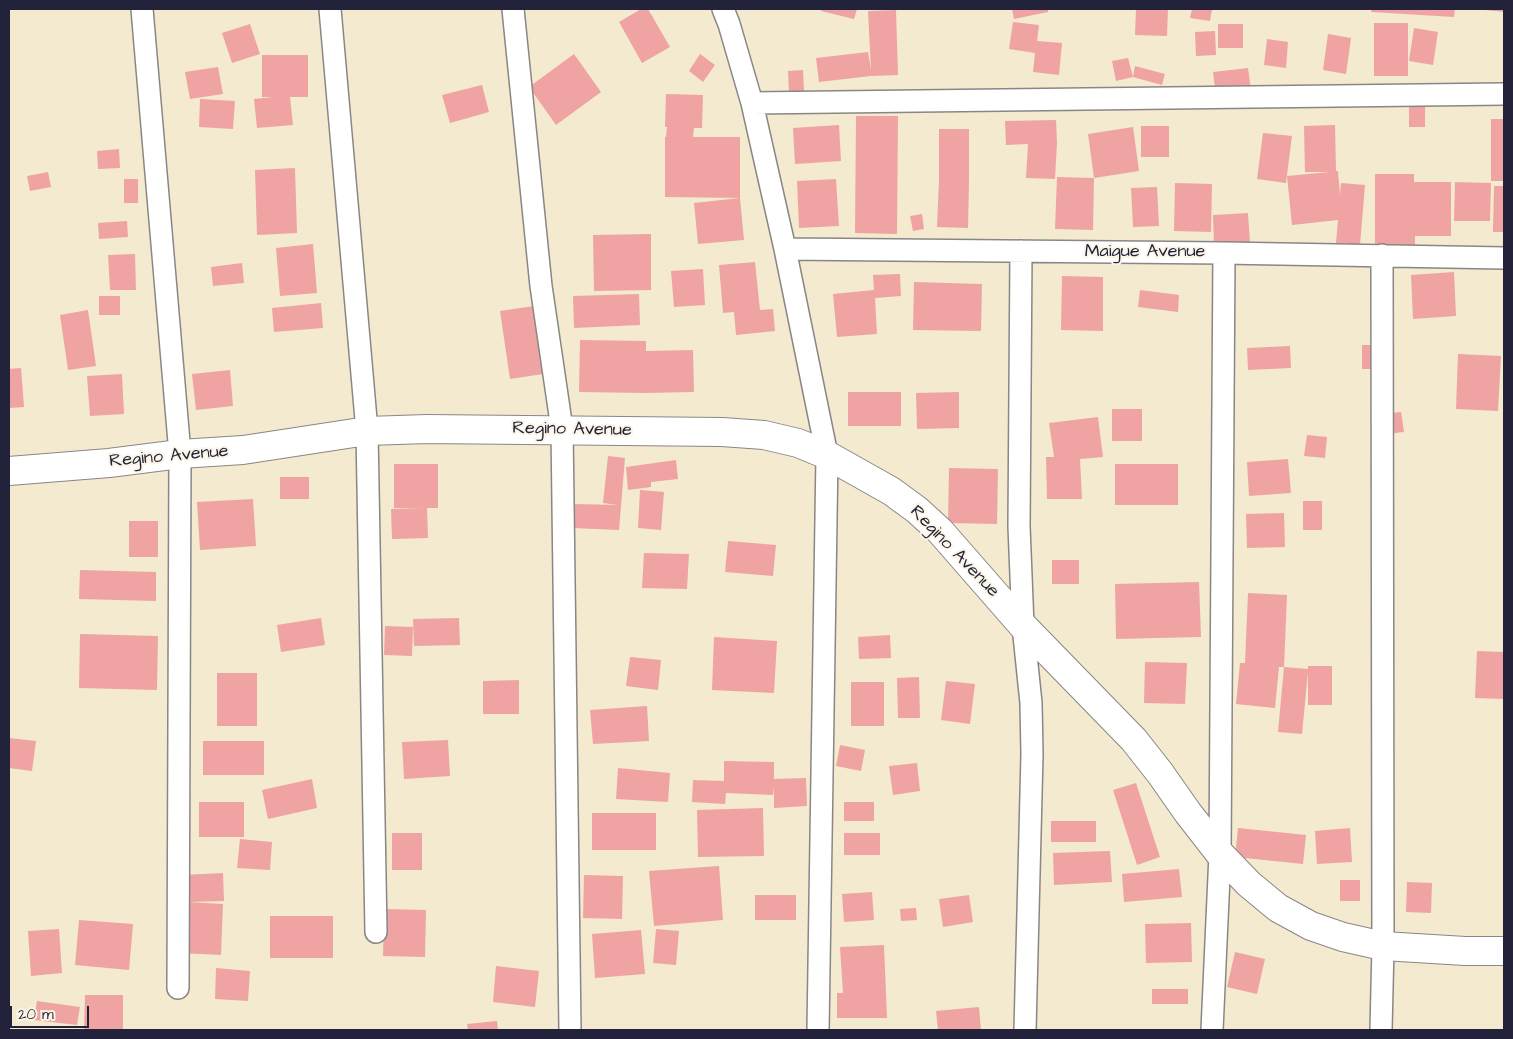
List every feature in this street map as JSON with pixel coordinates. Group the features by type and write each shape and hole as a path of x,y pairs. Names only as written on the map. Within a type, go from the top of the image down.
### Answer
{"street":[{"path":"142,9 180,454 178,988"},
{"path":"330,9 367,431 376,932"},
{"path":"513,9 542,286 562,429 570,1030"},
{"path":"723,9 752,103 785,249 827,455 818,1030"},
{"path":"752,103 1504,94"},
{"name":"Maigue Avenue","path":"785,249 1504,258"},
{"path":"1020,251 1019,526 1023,626 1031,703 1032,755 1025,1030"},
{"path":"1212,1030 1220,854 1224,253"},
{"path":"1382,255 1382,1030"},
{"name":"Regino Avenue","path":"9,471 109,463 180,454 243,450 367,431 562,429 722,432 764,435 798,443 827,455 891,491 917,510 940,532 1023,626 1134,740 1220,854 1249,884 1278,908 1311,926 1342,938 1383,946 1456,951 1504,951"}],"building":[{"path":"641,9 648,9 670,47 642,63 619,22"},
{"path":"822,9 857,9 854,19 821,11"},
{"path":"1012,9 1048,9 1048,12 1014,19"},
{"path":"1136,9 1168,9 1167,36 1135,35"},
{"path":"1192,9 1212,9 1210,21 1190,18"},
{"path":"1372,9 1455,9 1454,17 1371,12"},
{"path":"1504,9 1504,12 1485,10"},
{"path":"896,10 898,75 819,82 816,58 868,52 871,70 868,11"},
{"path":"1013,22 1039,25 1037,41 1062,43 1059,75 1033,72 1035,53 1009,49"},
{"path":"1374,23 1408,23 1408,76 1374,76"},
{"path":"250,24 260,54 232,63 222,33"},
{"path":"1218,24 1243,24 1243,48 1218,48"},
{"path":"1414,28 1438,32 1433,65 1409,61"},
{"path":"1215,31 1216,55 1196,56 1195,32"},
{"path":"1328,34 1351,38 1346,74 1323,70"},
{"path":"1267,39 1288,42 1286,68 1264,65"},
{"path":"574,54 601,92 556,125 529,87"},
{"path":"700,54 715,65 703,82 689,71"},
{"path":"262,55 308,55 308,97 290,97 293,125 257,128 254,99 274,97 262,97"},
{"path":"1128,58 1133,77 1116,81 1112,61"},
{"path":"1135,66 1165,74 1162,85 1133,77"},
{"path":"218,67 223,94 190,99 185,72"},
{"path":"1248,68 1251,91 1216,96 1213,72"},
{"path":"803,70 804,92 789,93 788,71"},
{"path":"482,85 489,112 450,123 442,95"},
{"path":"666,94 703,95 702,128 694,128 693,137 740,137 740,198 665,197"},
{"path":"200,99 235,101 233,129 199,127"},
{"path":"1409,103 1425,103 1425,127 1409,127"},
{"path":"856,116 898,116 897,234 855,233"},
{"path":"1491,119 1504,119 1504,181 1491,181"},
{"path":"1056,120 1055,179 1026,178 1028,144 1006,145 1005,121"},
{"path":"839,125 841,161 795,164 793,128"},
{"path":"1335,125 1336,171 1338,171 1340,195 1341,183 1365,185 1360,245 1336,243 1338,220 1292,225 1287,176 1330,172 1305,172 1304,126"},
{"path":"1141,126 1169,126 1169,157 1141,157"},
{"path":"1133,127 1139,171 1094,178 1088,134"},
{"path":"939,129 969,129 968,228 937,227"},
{"path":"1263,133 1292,136 1286,183 1257,179"},
{"path":"119,149 120,168 98,169 97,151"},
{"path":"295,168 297,233 257,235 255,170"},
{"path":"48,172 51,187 30,191 27,176"},
{"path":"1375,174 1414,174 1414,182 1451,182 1451,236 1415,236 1415,250 1375,250"},
{"path":"1057,177 1094,178 1093,230 1055,229"},
{"path":"124,179 138,179 138,203 124,203"},
{"path":"836,179 839,226 799,228 797,181"},
{"path":"1455,182 1491,183 1490,221 1454,221"},
{"path":"1175,183 1212,184 1211,232 1174,231"},
{"path":"1494,186 1504,186 1504,232 1493,232"},
{"path":"1157,187 1159,226 1133,227 1131,188"},
{"path":"740,198 744,240 698,244 694,203"},
{"path":"1248,213 1250,243 1214,245 1213,215"},
{"path":"922,214 924,229 913,231 910,216"},
{"path":"127,221 128,237 99,239 98,223"},
{"path":"651,234 651,290 594,291 593,235"},
{"path":"313,244 317,293 280,296 276,248"},
{"path":"135,254 136,290 110,290 108,255"},
{"path":"755,262 760,310 773,309 775,331 736,335 734,312 723,313 719,265"},
{"path":"242,263 244,283 213,286 211,267"},
{"path":"703,269 705,305 674,307 671,271"},
{"path":"1454,272 1456,316 1413,319 1411,275"},
{"path":"900,274 901,296 875,298 877,334 837,337 833,294 874,290 873,275"},
{"path":"1062,276 1103,277 1103,331 1061,330"},
{"path":"914,282 982,284 981,331 913,330"},
{"path":"1140,290 1179,295 1178,312 1138,307"},
{"path":"639,294 640,325 574,328 573,296"},
{"path":"99,296 120,296 120,315 99,315"},
{"path":"321,303 323,328 274,332 272,308"},
{"path":"534,306 543,374 510,379 500,311"},
{"path":"88,310 96,366 68,370 60,315"},
{"path":"580,340 646,341 646,351 693,350 694,392 579,392"},
{"path":"1362,345 1381,345 1381,369 1362,369"},
{"path":"1290,346 1291,368 1248,370 1247,348"},
{"path":"1458,354 1501,356 1498,411 1456,409"},
{"path":"21,368 24,407 9,408 9,369"},
{"path":"230,370 233,406 196,410 192,374"},
{"path":"122,374 124,414 90,416 87,376"},
{"path":"848,392 901,392 901,426 848,426"},
{"path":"959,392 959,428 917,429 916,393"},
{"path":"1112,409 1142,409 1142,441 1112,441"},
{"path":"1401,412 1404,432 1386,434 1384,414"},
{"path":"1098,417 1103,457 1080,459 1082,499 1047,499 1046,457 1054,457 1049,423"},
{"path":"1307,435 1327,437 1325,458 1304,456"},
{"path":"608,456 625,458 619,530 573,528 574,504 618,505 603,503"},
{"path":"1288,459 1291,493 1249,496 1247,462"},
{"path":"676,460 678,479 651,482 651,487 628,490 626,467"},
{"path":"394,464 438,464 438,508 427,508 428,538 392,539 391,509 423,508 394,508"},
{"path":"1115,464 1178,464 1178,505 1115,505"},
{"path":"949,468 998,469 997,524 948,523"},
{"path":"280,477 309,477 309,499 280,499"},
{"path":"640,490 664,492 661,530 638,528"},
{"path":"253,499 256,546 200,550 197,502"},
{"path":"1303,501 1322,501 1322,530 1303,530"},
{"path":"1284,513 1285,547 1247,548 1246,514"},
{"path":"129,521 158,521 158,557 129,557"},
{"path":"728,541 776,545 773,576 725,572"},
{"path":"644,553 689,554 687,589 642,588"},
{"path":"1052,560 1079,560 1079,584 1052,584"},
{"path":"80,570 156,572 156,601 79,599"},
{"path":"1199,582 1201,637 1116,639 1115,584"},
{"path":"1248,593 1287,595 1284,667 1279,667 1275,708 1236,704 1240,663 1245,663"},
{"path":"321,618 325,645 281,652 277,625"},
{"path":"459,618 460,645 414,646 413,619"},
{"path":"385,626 413,627 412,656 384,655"},
{"path":"80,634 158,636 157,690 79,688"},
{"path":"890,635 891,658 859,659 858,637"},
{"path":"714,637 777,641 774,693 712,690"},
{"path":"1477,651 1504,652 1504,699 1475,698"},
{"path":"630,657 661,660 658,690 626,686"},
{"path":"1145,662 1187,663 1185,704 1144,703"},
{"path":"1308,666 1332,666 1332,705 1308,705 1308,672 1302,734 1278,732 1284,667 1308,669"},
{"path":"217,673 257,673 257,726 217,726"},
{"path":"919,677 920,718 898,718 897,678"},
{"path":"519,680 519,714 483,714 483,681"},
{"path":"946,681 975,684 970,724 941,720"},
{"path":"851,682 884,682 884,726 851,726"},
{"path":"647,706 649,741 593,744 590,710"},
{"path":"9,738 36,741 32,771 9,768"},
{"path":"448,740 450,776 404,779 402,742"},
{"path":"203,741 264,741 264,775 203,775"},
{"path":"840,745 865,750 861,771 836,766"},
{"path":"724,761 774,762 774,779 806,778 807,806 774,808 774,787 773,795 726,793 725,804 692,802 693,780 724,781"},
{"path":"917,763 920,791 893,795 889,766"},
{"path":"618,768 670,773 668,802 616,799"},
{"path":"312,779 317,808 268,819 262,790"},
{"path":"1136,783 1160,857 1137,865 1113,790"},
{"path":"199,802 244,802 244,837 199,837"},
{"path":"844,802 874,802 874,821 844,821"},
{"path":"763,808 764,856 698,857 697,810"},
{"path":"592,813 656,813 656,850 592,850"},
{"path":"1051,821 1096,821 1096,842 1051,842"},
{"path":"1238,828 1306,835 1303,864 1235,857"},
{"path":"1350,828 1352,862 1317,864 1315,831"},
{"path":"392,833 422,833 422,870 392,870"},
{"path":"844,833 880,833 880,855 844,855"},
{"path":"240,839 272,842 270,870 237,868"},
{"path":"1110,851 1112,882 1054,885 1053,853"},
{"path":"719,866 723,920 654,926 649,871"},
{"path":"1179,869 1182,897 1124,902 1122,874"},
{"path":"223,873 224,901 188,902 223,904 221,955 181,953 182,875"},
{"path":"584,875 623,876 622,919 583,918"},
{"path":"1340,880 1360,880 1360,901 1340,901"},
{"path":"1407,882 1432,883 1431,913 1406,912"},
{"path":"872,892 874,920 844,922 842,894"},
{"path":"755,895 796,895 796,920 755,920"},
{"path":"969,895 973,922 943,927 939,899"},
{"path":"916,908 917,920 901,921 900,909"},
{"path":"384,909 426,910 425,957 383,956"},
{"path":"270,916 333,916 333,958 270,958"},
{"path":"79,920 133,924 129,970 75,965"},
{"path":"1191,923 1192,962 1146,963 1145,924"},
{"path":"59,929 62,973 31,976 28,931"},
{"path":"656,929 679,931 676,965 653,963"},
{"path":"641,930 645,974 595,978 592,934"},
{"path":"884,945 887,1018 837,1018 837,993 843,993 840,947"},
{"path":"1235,952 1265,959 1257,994 1227,987"},
{"path":"496,966 539,971 535,1007 493,1002"},
{"path":"216,968 250,971 248,1001 215,999"},
{"path":"1152,989 1188,989 1188,1004 1152,1004"},
{"path":"85,995 123,995 123,1030 84,1030"},
{"path":"37,1001 80,1007 77,1025 34,1020"},
{"path":"979,1007 981,1030 938,1030 936,1011"},
{"path":"497,1021 498,1030 468,1030 467,1024"}]}
